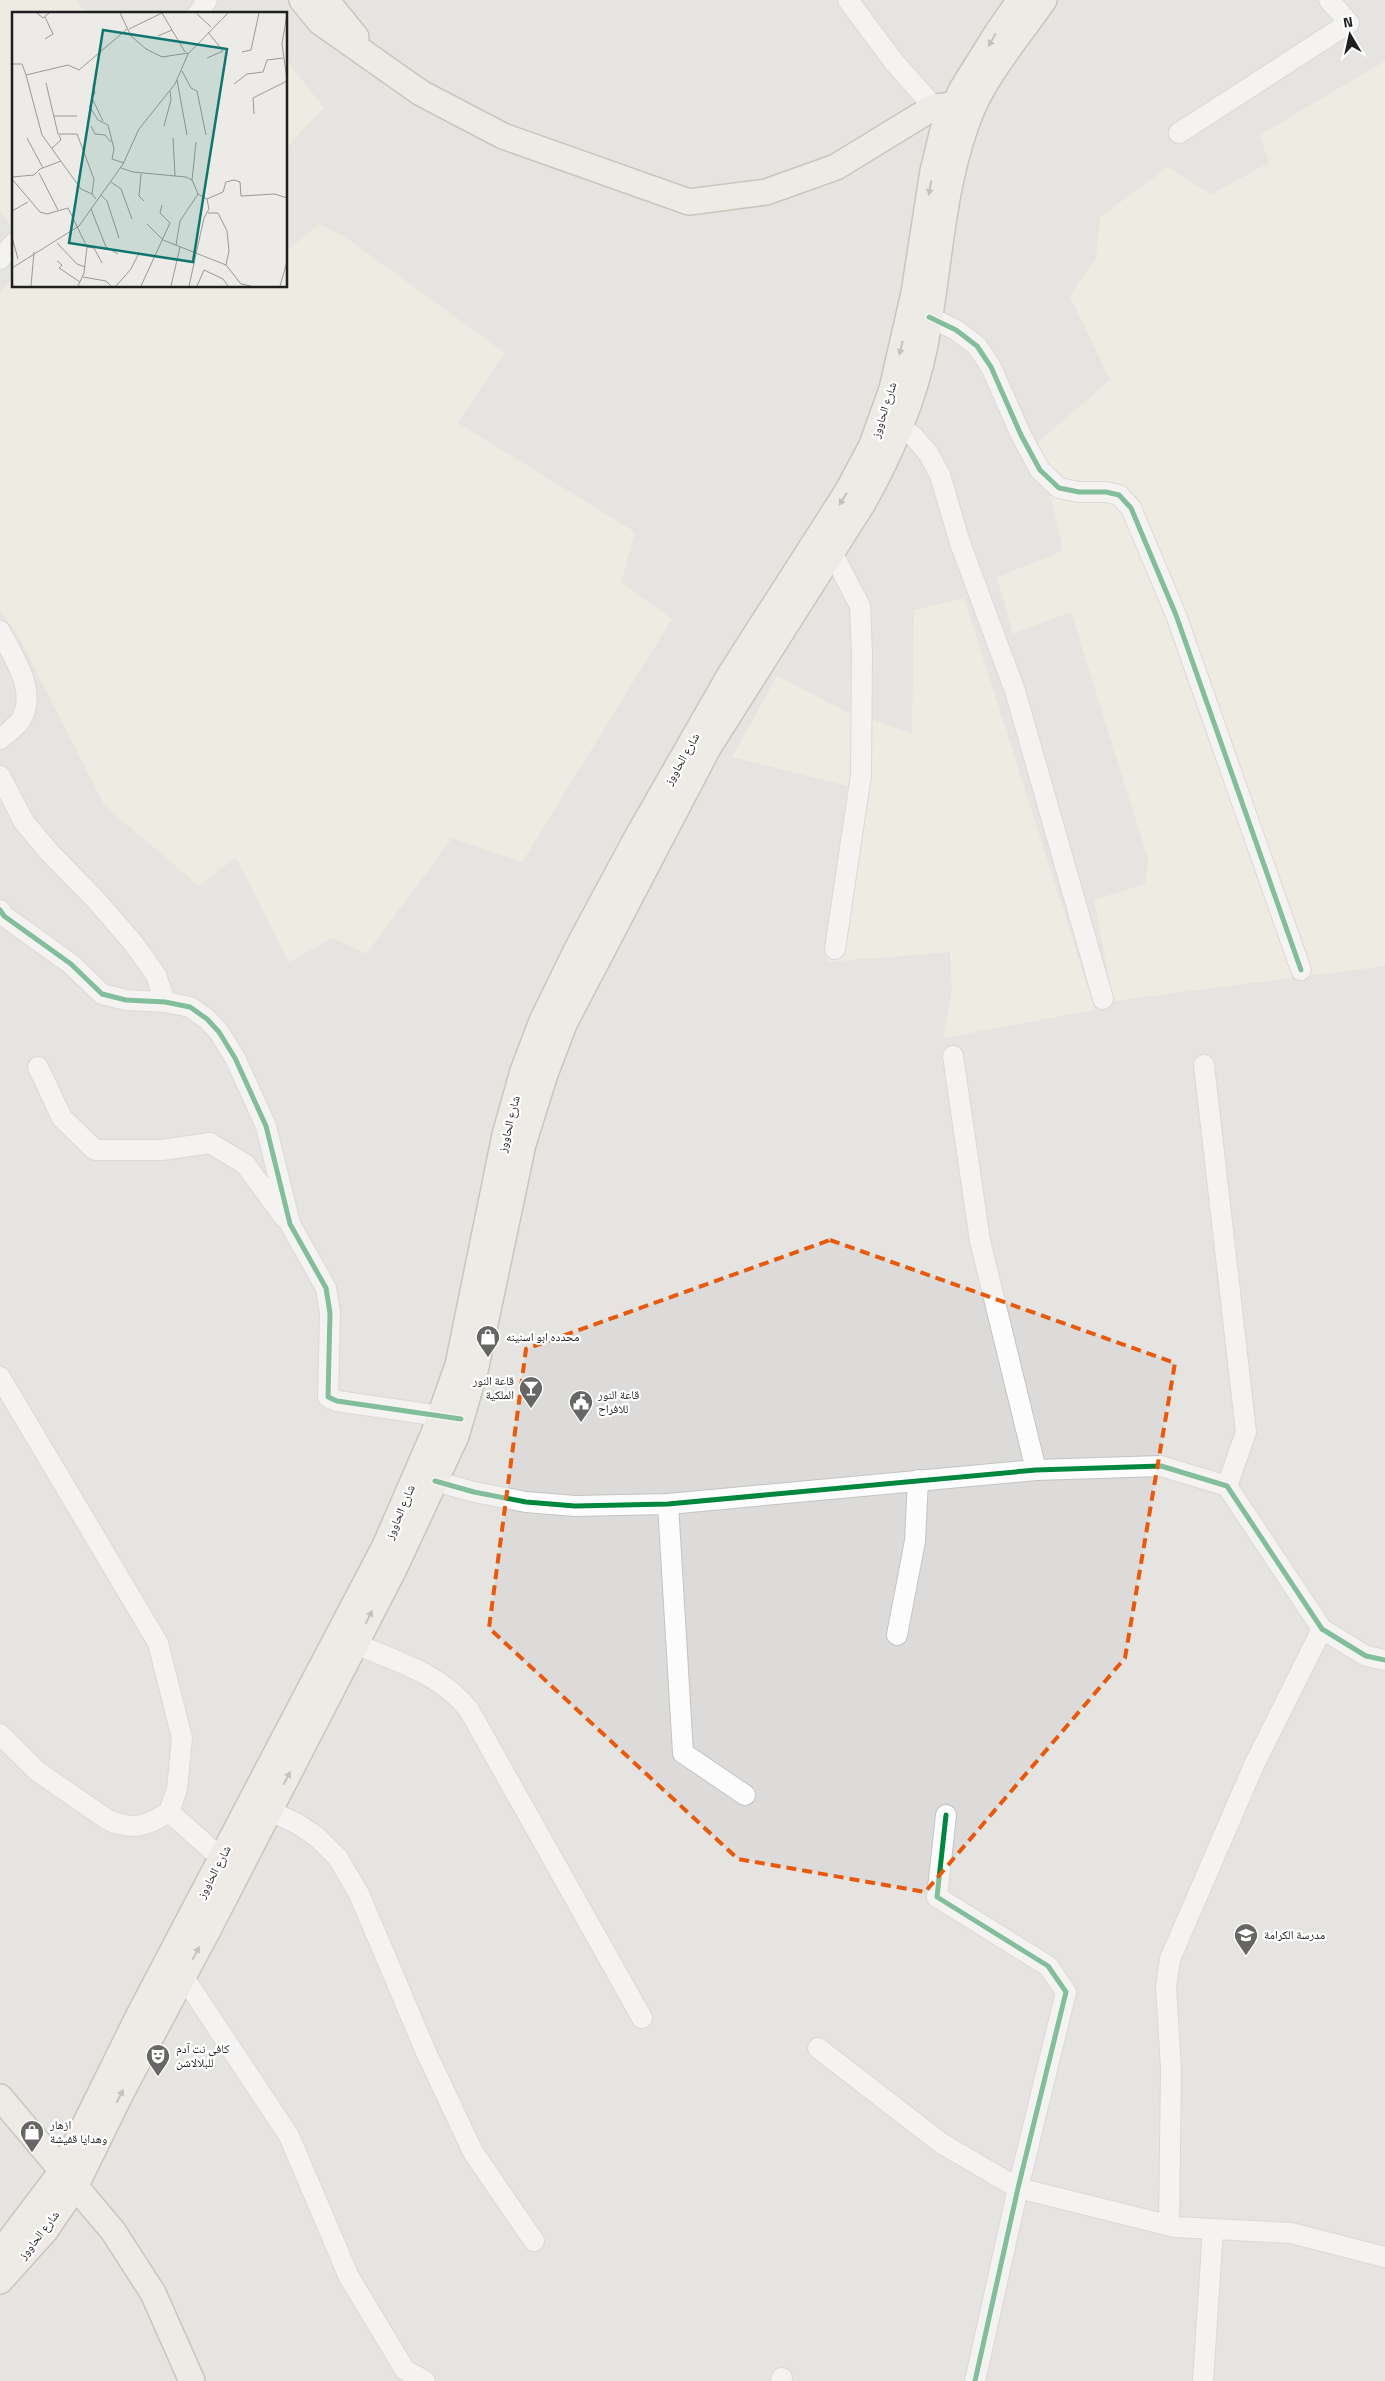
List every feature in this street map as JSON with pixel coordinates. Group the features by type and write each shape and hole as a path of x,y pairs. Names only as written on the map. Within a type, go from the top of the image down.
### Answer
{"main road":[{"path":"302,0 320,22 422,93 503,136 689,202 766,192 836,167 954,107 986,82 1044,0"},
{"path":"326,0 373,59"},
{"name":"شارع الحاووز","path":"0,2281 45,2230 139,2015 450,1418 458,1365 505,1135 523,1071 542,1021 577,949 731,673 847,492 872,445 892,389 914,293 933,171 944,130 954,107 997,32 1020,0"},
{"path":"68,2179 121,2093 270,1811 356,1644 456,1436 450,1418 475,1372 523,1144 545,1074 564,1024 708,748 832,552 884,465 899,426 924,346 953,166 966,122 954,107"},
{"path":"0,2097 113,2231 153,2293 192,2381"},
{"name":"شارع الحاووز","path":"0,2253 68,2179"}],"street":[{"path":"199,12 207,0"},
{"path":"848,0 894,62 954,107"},
{"path":"1179,133 1349,23 1329,0"},
{"path":"0,259 12,245"},
{"path":"929,318 956,330 977,346 991,367 1021,435 1040,470 1058,488 1079,492 1106,492 1119,495 1132,508 1176,615 1301,970"},
{"path":"899,426 914,437 928,453 940,475 960,543 1015,691 1103,1000"},
{"path":"832,552 860,606 862,653 861,774 835,949"},
{"path":"0,631 20,671 27,700 20,721 0,740"},
{"path":"0,776 24,822 134,944 156,975 165,1002"},
{"path":"0,910 4,916 71,964 102,994 126,1000 165,1002 190,1007 207,1019 220,1032 235,1058 266,1126 290,1224"},
{"path":"953,1056 980,1241 1036,1470"},
{"path":"1204,1064 1246,1432 1227,1486"},
{"path":"38,1067 62,1118 95,1150 162,1150 210,1143 245,1164 290,1224 326,1288 330,1313 328,1397 337,1401 450,1418"},
{"path":"0,1377 158,1643 182,1738 177,1789 169,1812 152,1823 141,1826 118,1824 108,1820 37,1770 0,1734"},
{"path":"435,1481 474,1492 526,1502 575,1506 668,1504 1036,1470 1162,1466 1227,1486 1322,1629 1366,1656 1385,1660"},
{"path":"897,1635 916,1541 918,1480"},
{"path":"668,1504 683,1753 745,1795"},
{"path":"1169,2226 1172,2069 1166,1986 1170,1959 1254,1765 1322,1629"},
{"path":"356,1644 438,1680 456,1693 469,1710 642,2018"},
{"path":"270,1811 296,1823 317,1837 338,1858 359,1894 426,2052 473,2152 534,2241"},
{"path":"169,1812 221,1858"},
{"path":"946,1815 937,1897 1048,1966 1066,1992 1018,2188 975,2381"},
{"path":"183,1976 290,2136 349,2277 405,2370 425,2381"},
{"path":"818,2048 941,2143 1018,2188 1169,2226 1291,2233 1385,2257"},
{"path":"1203,2381 1213,2229"}],"highlighted area":[{"path":"830,1240 1175,1363 1125,1658 925,1892 738,1859 489,1628 526,1349"}],"shaded area":[{"path":"0,0 1385,0 1385,2381 0,2381"},
{"path":"0,0 77,0 85,12 12,12 12,229 0,210"},
{"path":"1385,61 1385,966 1113,1001 1094,900 1145,884 1148,859 1071,612 1013,634 997,577 1063,551 1038,442 1110,380 1070,296 1096,258 1100,217 1168,167 1211,194 1269,163 1260,135"},
{"path":"288,63 324,108 288,146"},
{"path":"319,224 345,237 505,353 458,423 635,532 621,582 672,619 522,862 452,838 366,954 333,938 289,962 236,857 199,886 105,806 18,636 0,610 0,292 12,278 12,288 288,288 288,249"},
{"path":"964,598 1095,1010 943,1038 952,990 950,952 827,962 847,786 732,757 777,676 845,711 912,733 914,610"}],"cycle path":[{"path":"929,317 956,330 977,346 991,367 1021,435 1040,470 1059,488 1079,492 1106,492 1119,495 1131,508 1176,615 1301,970"},
{"path":"0,910 4,916 71,964 102,994 126,1000 165,1002 190,1007 207,1019 219,1032 235,1058 266,1126 290,1224 326,1288 330,1313 328,1397 337,1401 461,1419"},
{"path":"435,1481 474,1492 526,1502 575,1506 668,1504 1036,1470 1161,1466 1227,1486 1322,1629 1366,1656 1385,1660"},
{"path":"946,1815 937,1897 1048,1966 1066,1992 1018,2188 975,2381"}],"place":[{"name":"محدده ابو اسنينه","path":"488,1358"},
{"name":"قاعة النور الملكية","path":"531,1409"},
{"name":"قاعة النور للافراح","path":"581,1423"},
{"name":"مدرسة الكرامة","path":"1246,1956"},
{"name":"كافي نت آدم للبلالاشن","path":"158,2077"},
{"name":"ازهار وهدايا قفيشة","path":"32,2153"}]}
